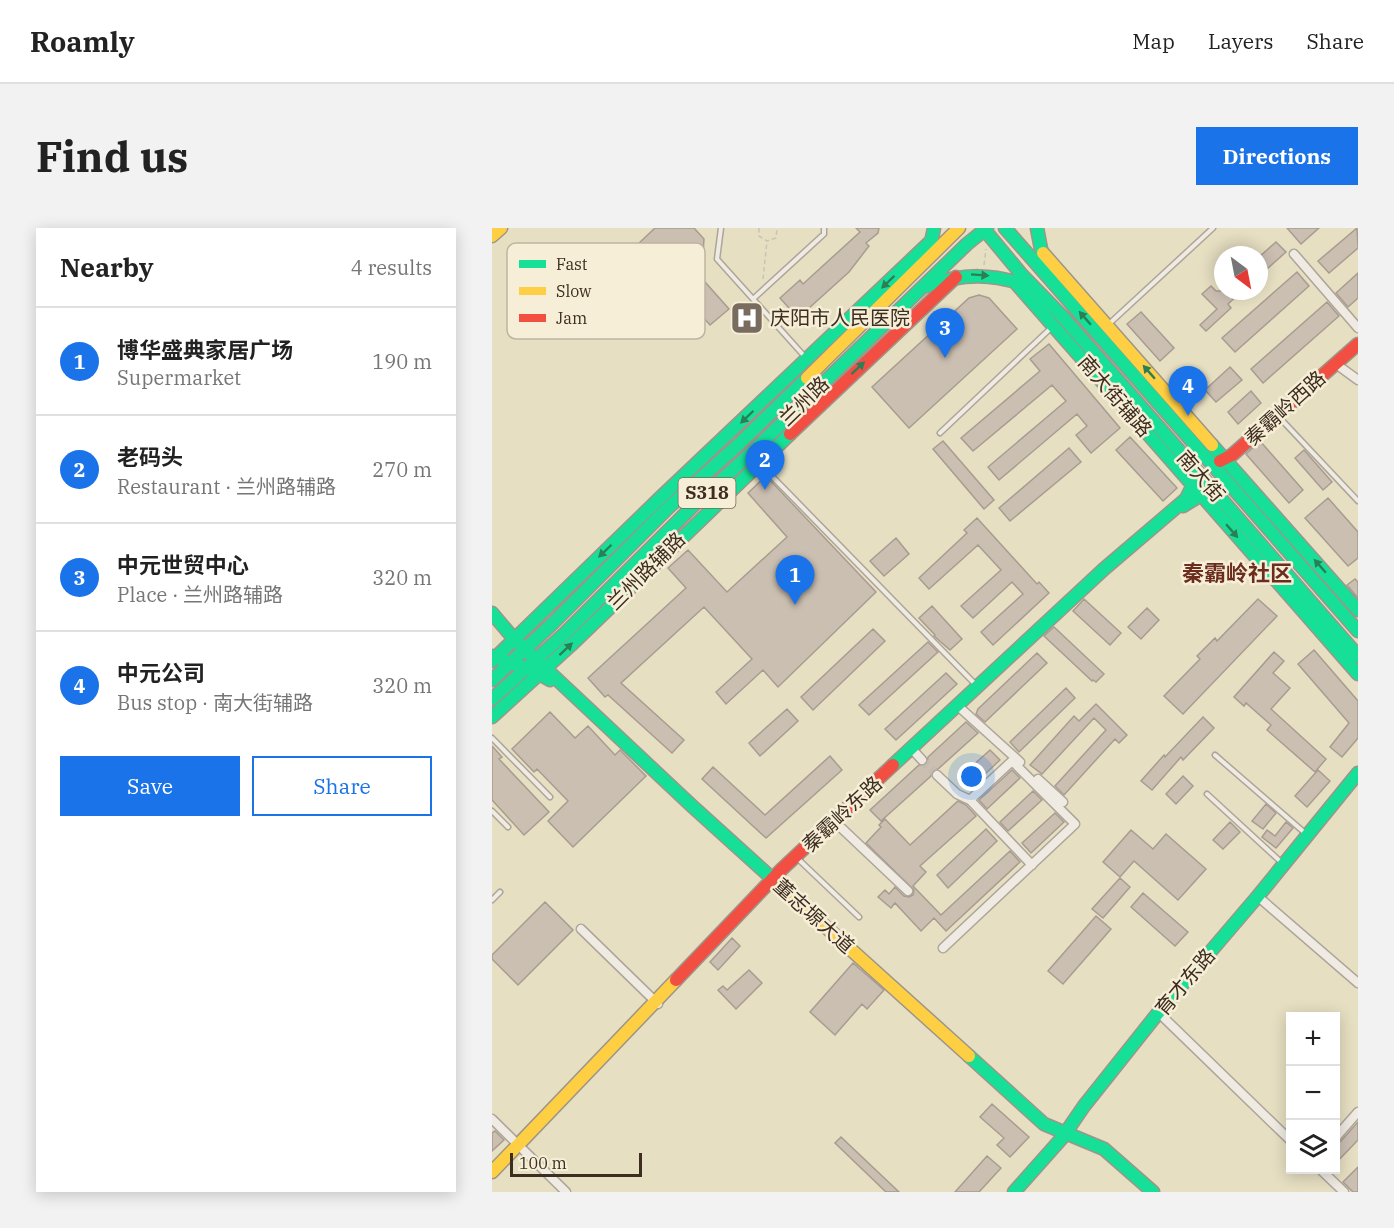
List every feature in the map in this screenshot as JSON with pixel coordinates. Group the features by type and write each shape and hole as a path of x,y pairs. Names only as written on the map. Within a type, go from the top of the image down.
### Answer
{"street":[{"path":"492,236 501,228"},
{"path":"913,275 930,242 934,228"},
{"name":"兰州路","path":"492,680 669,507 740,443 959,228"},
{"path":"1005,228 1034,263 1057,285"},
{"path":"1037,228 1041,251 1057,285"},
{"name":"兰州路","path":"492,699 698,501 755,458 960,250 985,229"},
{"name":"南大街","path":"985,229 1022,275 1044,297 1358,656"},
{"path":"493,658 930,242"},
{"path":"1041,251 1358,610"},
{"path":"1294,254 1358,328"},
{"path":"924,288 968,274 984,275 1014,281 1031,288 1044,297"},
{"name":"兰州路辅路","path":"492,717 543,671 691,527 755,458 956,277"},
{"name":"南大街辅路","path":"1014,281 1358,674"},
{"name":"南大街","path":"1057,285 1358,631"},
{"name":"秦霸岭西路","path":"1208,459 1228,461 1358,344"},
{"name":"秦霸岭西路","path":"1337,365 1358,349"},
{"path":"1337,365 1358,380"},
{"name":"秦霸岭西路","path":"1227,480 1228,461"},
{"path":"1192,485 1193,467"},
{"name":"秦霸岭东路","path":"492,1172 797,858 916,754 960,707 1104,569 1186,499 1192,485"},
{"name":"秦霸岭东路","path":"979,689 1107,572 1188,502 1201,495 1216,493"},
{"name":"董志塬大道","path":"492,614 525,649 531,664"},
{"name":"董志塬大道","path":"493,658 509,664 531,664 543,671 689,810 773,882 1034,1121 1047,1131 1086,1139 1103,1148 1153,1192"},
{"path":"960,707 1063,802"},
{"path":"943,948 1075,824 1012,761 970,800"},
{"name":"育才东路","path":"1014,1192 1066,1136 1084,1106 1158,1013 1284,865 1358,773"},
{"path":"937,775 957,794 970,800 1032,865"},
{"name":"育才东路","path":"1021,1192 1162,1016 1262,900 1358,781"},
{"path":"836,822 908,891"},
{"path":"1262,900 1358,983"},
{"path":"581,929 657,1003"},
{"path":"1162,1016 1286,1136"},
{"path":"1340,1132 1358,1112"},
{"path":"492,1119 566,1192"},
{"name":"董志塬大道","path":"1066,1136 1100,1151 1146,1192"},
{"name":"秦霸岭东路","path":"492,1177 519,1146"},
{"path":"1325,1174 1344,1192"}],"lane":[{"path":"720,228 717,260 807,359"},
{"path":"753,299 824,234 824,228"},
{"path":"1108,325 1213,228"},
{"path":"940,433 1053,326"},
{"path":"1279,416 1358,501"},
{"path":"755,458 979,689"},
{"path":"492,738 550,797"},
{"path":"1215,755 1308,836"},
{"path":"1207,794 1284,865"},
{"path":"492,811 508,827"},
{"path":"797,858 859,917"},
{"path":"492,900 500,892"}],"path":[{"path":"759,228 759,236 767,241"},
{"path":"767,241 776,238 777,228"},
{"path":"762,291 767,241"}],"shaded area":[{"path":"492,228 1358,228 1358,1192 492,1192"}],"building":[{"path":"655,228 694,228 704,239 704,243 639,243"},
{"path":"856,228 879,228 878,233 866,243 869,246 849,272 798,318 780,298 800,280 803,284 860,232"},
{"path":"1287,228 1319,228 1301,244"},
{"path":"1357,228 1358,248 1329,273 1318,261"},
{"path":"1276,242 1286,252 1268,268 1268,249"},
{"path":"1297,272 1309,286 1235,352 1222,338 1268,300"},
{"path":"1358,273 1358,298 1348,307 1336,293"},
{"path":"705,282 729,309 710,325 705,319"},
{"path":"1211,286 1214,289 1214,300 1232,300 1228,304 1231,308 1206,331 1200,325 1217,309 1202,294"},
{"path":"979,295 989,298 1017,329 909,428 872,387 969,298"},
{"path":"1327,302 1339,316 1263,383 1251,369"},
{"path":"1141,312 1174,348 1160,361 1127,324"},
{"path":"1049,344 1120,428 1091,453 1076,435 1087,426 1077,414 999,480 988,467 1066,401 1052,385 973,451 961,438 1040,371 1030,359"},
{"path":"1230,367 1242,380 1216,402 1205,390"},
{"path":"1251,391 1261,403 1238,424 1228,412"},
{"path":"1130,437 1177,488 1163,501 1116,450"},
{"path":"943,441 994,500 984,509 933,449"},
{"path":"1260,441 1303,490 1289,503 1246,454"},
{"path":"1069,448 1081,462 1010,521 999,508"},
{"path":"1304,450 1332,482 1323,490 1295,458"},
{"path":"766,476 876,592 778,687 763,670 726,704 716,692 752,659 704,607 621,683 684,740 672,753 608,695 605,697 588,678 686,588 668,568 688,550 727,592 787,537 748,493"},
{"path":"1328,498 1358,532 1358,558 1348,566 1305,518"},
{"path":"977,518 1037,584 1039,582 1049,593 993,645 981,632 1023,594 1012,582 973,618 961,606 1001,570 978,545 929,589 919,578 967,533 964,530"},
{"path":"896,538 909,554 884,576 870,561"},
{"path":"1355,579 1358,582 1358,598 1347,585"},
{"path":"1084,599 1121,633 1110,645 1073,611"},
{"path":"1258,599 1277,616 1183,714 1164,696 1200,659 1197,656 1215,638 1217,641"},
{"path":"932,606 962,639 950,650 919,618"},
{"path":"1147,608 1159,620 1141,639 1128,627"},
{"path":"1054,627 1104,674 1096,682 1092,681 1044,636"},
{"path":"873,629 885,641 813,710 801,697"},
{"path":"928,642 938,652 869,715 859,705"},
{"path":"1314,650 1358,701 1358,738 1342,757 1330,747 1349,723 1298,664"},
{"path":"1274,652 1284,661 1273,673 1290,688 1271,709 1326,759 1315,772 1267,730 1271,725 1246,703 1244,706 1234,697"},
{"path":"1037,653 1047,663 985,722 976,714 978,709"},
{"path":"946,673 957,684 896,740 885,729"},
{"path":"1066,688 1075,698 1019,752 1010,742"},
{"path":"1096,704 1127,735 1119,743 1115,739 1064,795 1055,786 1106,730 1094,718 1042,774 1030,765 1074,716 1079,721"},
{"path":"787,709 798,721 760,756 749,743"},
{"path":"550,712 575,738 588,726 615,755 620,750 646,776 573,847 548,821 568,801 537,769 534,772 512,749"},
{"path":"1203,717 1214,728 1183,760 1181,757 1152,790 1141,781 1164,755 1165,757"},
{"path":"966,722 978,733 938,769 933,770 931,776 881,821 870,810 919,765 927,764 928,757"},
{"path":"492,746 502,757 499,759 549,812 524,835 492,800"},
{"path":"990,750 1000,760 970,788 960,777"},
{"path":"830,756 842,770 766,838 702,779 713,767 765,815"},
{"path":"1012,770 1020,778 987,809 979,800"},
{"path":"1318,770 1330,781 1307,807 1295,796"},
{"path":"1183,776 1193,786 1176,804 1166,794"},
{"path":"1033,791 1042,800 1008,831 1000,822"},
{"path":"958,801 966,805 976,816 920,866 926,872 913,886 941,915 1010,851 1020,862 946,931 934,918 921,931 895,903 891,908 878,897 885,890 889,894 895,887 904,896 909,897 913,895 914,890 866,843 881,827 879,825 885,819 910,845"},
{"path":"1266,804 1276,813 1263,829 1252,821"},
{"path":"1055,813 1064,822 1031,853 1022,843"},
{"path":"1230,822 1240,832 1223,849 1213,840"},
{"path":"1286,822 1293,828 1276,848 1262,837 1267,830 1275,836"},
{"path":"986,829 997,841 948,888 937,875"},
{"path":"1131,830 1153,849 1166,834 1206,869 1178,900 1134,861 1120,877 1103,862"},
{"path":"1120,878 1130,887 1103,918 1092,909"},
{"path":"1143,893 1188,932 1175,946 1131,907"},
{"path":"545,902 573,930 518,985 492,959 492,955"},
{"path":"1096,916 1111,929 1063,984 1048,971"},
{"path":"732,938 740,946 718,970 710,962"},
{"path":"853,963 884,990 867,1009 862,1004 835,1035 810,1012"},
{"path":"749,970 762,983 736,1009 718,990 723,986 727,990"},
{"path":"992,1104 1029,1137 1010,1157 997,1145 1004,1138 980,1117"},
{"path":"1358,1122 1358,1140 1340,1159 1341,1141"},
{"path":"495,1131 504,1140 492,1151 492,1133"},
{"path":"841,1137 899,1192 886,1192 835,1143"},
{"path":"987,1156 1001,1168 979,1192 955,1192"},
{"path":"1358,1167 1358,1192 1353,1192 1343,1182"}],"tunnel":[{"path":"922,760 937,775"}],"traffic: fast":[{"path":"922,260 934,228"},
{"path":"983,228 1358,656"},
{"path":"492,699 564,634 698,501 750,454 967,244 987,228"},
{"path":"1005,228 1358,631"},
{"path":"1037,228 1041,249 1051,276"},
{"path":"492,661 929,243"},
{"path":"927,286 953,279 978,276 1004,279 1030,287"},
{"path":"1014,281 1358,674"},
{"path":"492,680 553,623 669,507 807,378"},
{"path":"492,717 571,645 790,434"},
{"path":"1212,445 1358,610"},
{"path":"893,765 1104,569 1186,499 1192,487 1193,467"},
{"path":"1183,506 1201,495 1216,493"},
{"path":"492,613 514,639 787,892"},
{"path":"492,656 536,672 550,680"},
{"path":"1014,1192 1062,1138 1084,1106 1158,1013 1258,896 1358,773"},
{"path":"969,1056 1044,1124 1104,1149 1153,1192"}],"traffic: slow":[{"path":"492,236 501,228"},
{"path":"807,378 959,228"},
{"path":"1043,253 1212,445"},
{"path":"787,892 969,1056"},
{"path":"492,1172 676,980"}],"traffic: jam":[{"path":"790,434 956,277"},
{"path":"1220,461 1232,455 1358,344"},
{"path":"676,980 782,869 893,765"}],"place":[{"name":"庆阳市人民医院","path":"747,318"},
{"name":"中元世贸中心","path":"945,358"},
{"name":"中元公司","path":"1188,416"},
{"name":"老码头","path":"765,490"},
{"name":"博华盛典家居广场","path":"795,605"}],"district":[{"name":"秦霸岭社区","path":"1237,573"}]}
